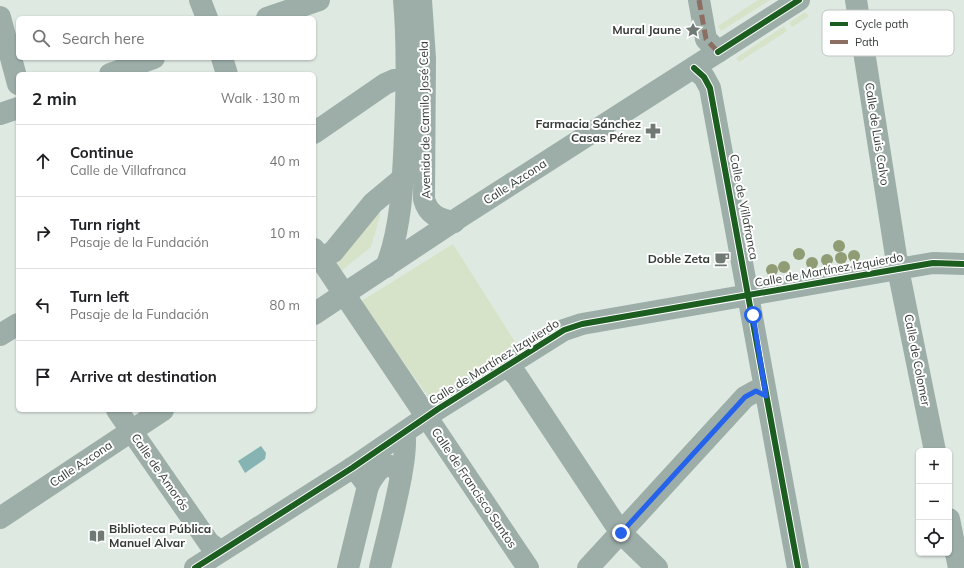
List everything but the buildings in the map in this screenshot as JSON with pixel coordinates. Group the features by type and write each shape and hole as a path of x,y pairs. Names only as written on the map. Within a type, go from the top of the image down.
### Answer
{"street":[{"path":"200,0 206,16"},
{"path":"273,16 319,0"},
{"name":"Avenida de Camilo José Cela","path":"386,267 395,240 403,178 408,83 404,0"},
{"name":"Avenida de Camilo José Cela","path":"421,0 425,58 424,199 434,216 454,222"},
{"path":"699,0 706,39 718,52"},
{"name":"Calle Azcona","path":"316,313 799,0"},
{"name":"Calle de Luis Calvo","path":"856,0 858,10"},
{"path":"0,17 16,77"},
{"name":"Calle de Luis Calvo","path":"865,56 898,269"},
{"path":"116,72 148,60"},
{"path":"223,60 226,72"},
{"name":"Calle de Villafranca","path":"694,68 704,77 710,88 749,294 766,396 798,568"},
{"path":"316,132 385,84 394,80 403,80 408,83"},
{"path":"0,114 16,109"},
{"name":"Avenida de Camilo José Cela","path":"317,254 333,252 373,202 403,178"},
{"name":"Calle de Francisco Santos","path":"317,254 528,568"},
{"name":"Calle de Martínez Izquierdo","path":"195,568 564,330 582,324 934,263 964,264"},
{"name":"Calle de Colomer","path":"898,269 934,448"},
{"path":"0,335 16,325"},
{"path":"507,366 517,376 621,533 657,568"},
{"path":"588,568 745,397 756,391 766,396"},
{"name":"Calle de Amorós","path":"118,412 210,543 220,551"},
{"name":"Calle Azcona","path":"0,518 160,412"},
{"path":"380,568 401,476 405,446 404,434"},
{"path":"348,568 368,486 376,471 383,466 391,466 397,469 401,476"},
{"path":"352,468 360,475 368,486"},
{"path":"949,520 959,568"}],"green space":[{"path":"758,0 770,0 721,31 718,26"},
{"path":"805,12 809,16 792,27 789,23"},
{"path":"784,26 787,31 739,62 736,58"},
{"path":"378,211 380,216 371,247 341,271 337,263"},
{"path":"453,244 517,345 430,399 360,302"}],"water":[{"path":"261,446 266,453 265,459 245,473 238,461"}],"marked path":[{"path":"699,0 706,39 718,52"}],"cycle path":[{"path":"718,52 799,0"},
{"path":"694,68 704,77 710,88 798,568"},
{"path":"195,568 352,468 438,409 564,330 582,324 933,263 964,264"}],"place":[{"name":"Mural Jaune","path":"693,30"},
{"name":"Farmacia Sánchez Casas Pérez","path":"653,131"},
{"name":"Doble Zeta","path":"722,259"},
{"name":"Biblioteca Pública Manuel Alvar","path":"97,536"}],"route":[{"path":"621,533 750,392 756,391 766,396 753,315"}]}
